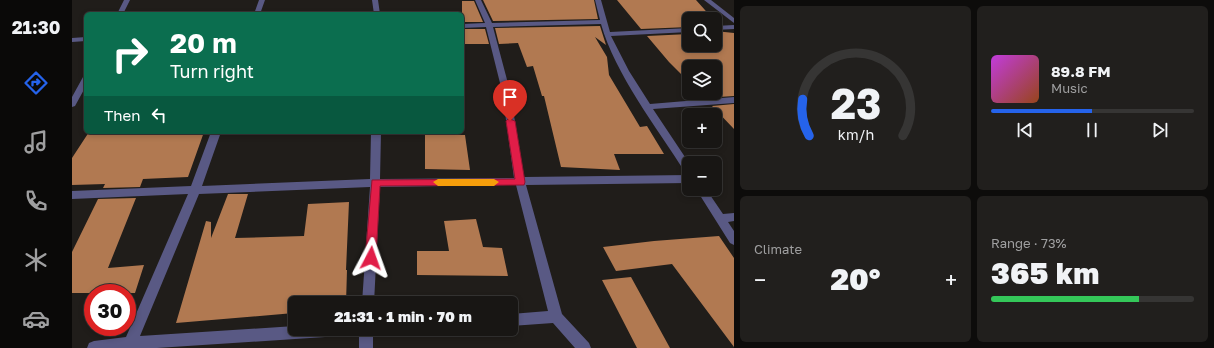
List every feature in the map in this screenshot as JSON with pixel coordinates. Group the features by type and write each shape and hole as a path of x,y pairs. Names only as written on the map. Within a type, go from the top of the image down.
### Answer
{"street":[{"path":"121,12 127,0"},
{"path":"258,12 262,0"},
{"path":"375,0 376,12"},
{"path":"478,0 489,25 506,91 520,182 556,317 584,348"},
{"path":"598,0 607,34 648,107 682,159"},
{"path":"707,0 734,21"},
{"path":"464,26 605,22"},
{"path":"722,28 734,27"},
{"path":"607,34 682,30"},
{"path":"72,40 84,39"},
{"path":"72,104 84,82"},
{"path":"648,107 734,100"},
{"path":"129,345 195,190 215,134"},
{"path":"368,296 375,183 376,134"},
{"path":"72,194 375,183 682,179"},
{"path":"706,196 734,240"},
{"path":"720,218 734,217"},
{"path":"518,320 556,317"},
{"path":"94,348 288,334"},
{"path":"366,336 366,348"}],"building":[{"path":"483,0 594,0 598,19 493,21"},
{"path":"617,0 696,0 707,12 682,12 682,27 641,29"},
{"path":"462,1 474,1 483,22 464,22 464,12 462,12"},
{"path":"600,26 606,45 595,37 607,57 609,75 640,127 647,126 664,154 614,154 620,170 561,167 544,96 542,96 533,66 527,67 518,43 499,44 495,28"},
{"path":"464,29 485,29 489,44 464,44"},
{"path":"722,32 734,33 734,96 722,97 722,60 682,60 682,75 647,36 682,34 682,52 722,52"},
{"path":"734,104 734,129 722,116 722,108 714,108 712,106"},
{"path":"88,134 203,134 188,177 143,179 140,187 103,188 105,184 72,185 72,158"},
{"path":"425,135 465,135 470,170 425,169"},
{"path":"228,194 248,194 235,238 304,236 308,204 349,202 346,296 288,296 288,314 176,323 206,221 211,222 211,238"},
{"path":"136,198 108,268 144,265 136,290 136,284 84,284 84,293 72,293 72,252 98,199"},
{"path":"476,219 483,247 502,248 508,276 417,275 417,251 449,251 444,221"},
{"path":"719,236 734,258 734,347 672,264 616,271 603,247 654,241"},
{"path":"631,277 670,348 637,348 602,280"}],"slow traffic":[{"path":"438,182 494,182"}],"route":[{"path":"371,258 375,183 520,182 510,121"}]}
